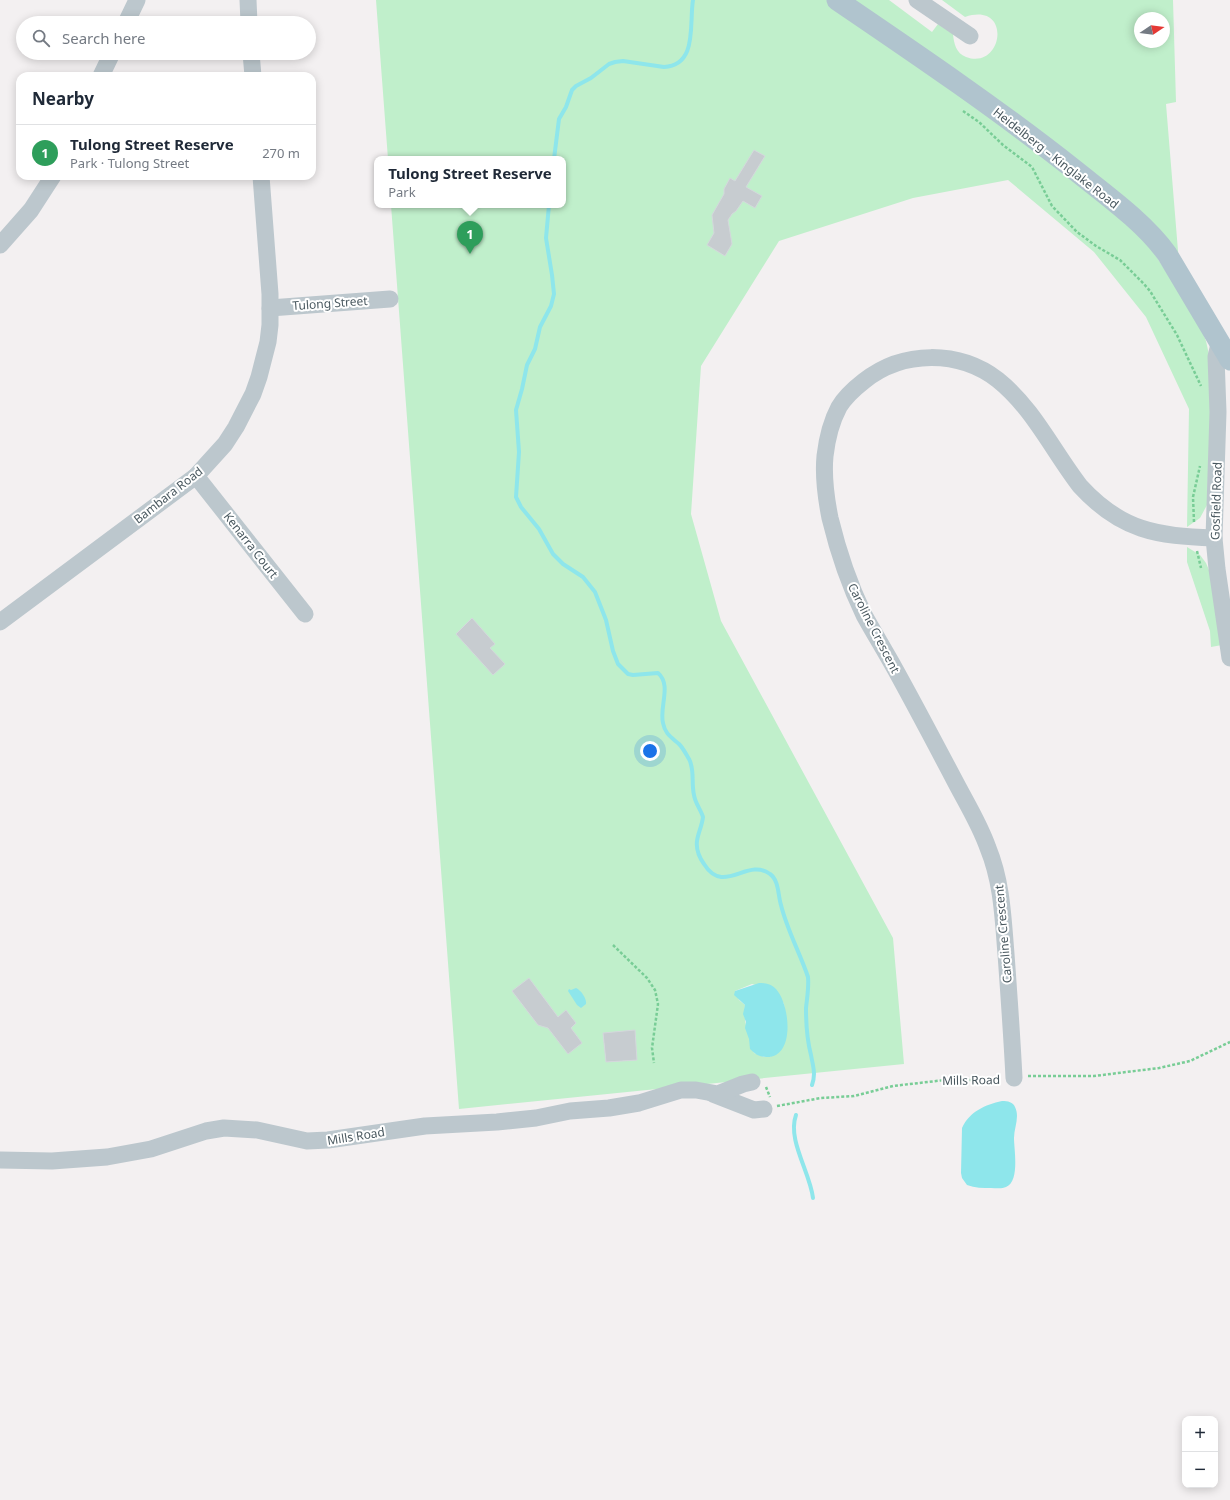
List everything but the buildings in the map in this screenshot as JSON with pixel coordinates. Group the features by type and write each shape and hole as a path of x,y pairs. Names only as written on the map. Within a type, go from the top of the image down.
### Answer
{"main road":[{"name":"Heidelberg – Kinglake Road","path":"837,0 957,82 1034,139 1097,188 1146,230 1167,254 1225,352"}],"street":[{"path":"129,16 137,0"},
{"path":"248,0 249,16"},
{"path":"917,0 970,36"},
{"path":"103,72 109,60"},
{"path":"252,60 253,72"},
{"path":"0,245 31,210 50,180"},
{"name":"Bambara Road","path":"0,622 196,476 225,444 236,427 253,394 268,342 270,308 261,180"},
{"name":"Tulong Street","path":"270,308 390,299"},
{"name":"Gosfield Road","path":"1225,352 1216,357 1218,412 1214,538 1217,570 1230,658"},
{"name":"Caroline Crescent","path":"1014,1078 1003,922 998,878 989,849 974,816 865,616 842,560 828,508 824,470 827,442 834,417 840,405 856,387 868,377 889,365 929,357 965,362 998,380 1020,401 1080,486 1090,498 1103,508 1118,518 1162,534 1214,538"},
{"name":"Kenarra Court","path":"196,476 305,614"},
{"name":"Mills Road","path":"713,1094 723,1093 743,1084 752,1082"},
{"name":"Mills Road","path":"0,1160 52,1161 107,1158 151,1149 206,1130 224,1128 257,1130 300,1140 317,1142 425,1126 510,1121 570,1111 609,1108 639,1103 681,1090 696,1090 713,1094 754,1110 764,1109"}],"path":[{"path":"963,111 979,122 1003,146 1032,167 1052,206 1077,232 1096,246 1120,260 1150,290 1177,335 1196,375 1202,392"},
{"path":"1201,569 1195,537 1193,505 1202,460"},
{"path":"613,945 647,978 655,990 658,1004 652,1048 654,1064"},
{"name":"Mills Road","path":"764,1109 821,1098 861,1095 893,1086 945,1080 981,1081 1027,1076 1094,1076 1159,1068 1190,1061 1230,1042"}],"green space":[{"path":"376,0 827,0 961,91 1144,237 1201,327 1206,341 1212,368 1207,505 1200,518 1187,527 1189,409 1146,317 1094,252 1008,180 913,198 779,241 701,366 691,514 721,621 893,938 904,1064 459,1109 391,208 566,208 566,156 388,156","holes":["752,984 776,990 784,1004 787,1033 770,1057 764,1057 754,1053 748,1035 745,1005 739,1000 735,991","603,1033 637,1060 606,1062"]},
{"path":"847,0 889,0 932,32 938,24 953,34 955,45 960,53 966,57 979,59 988,54 995,46 997,36 996,26 991,18 980,15 965,17 942,0 1173,0 1176,102 1166,104 1179,263"},
{"path":"1187,547 1200,555 1206,563 1211,575 1222,645 1211,647 1210,631 1187,562"}],"water":[{"path":"759,983 768,984 776,989 785,1006 787,1017 788,1029 786,1040 782,1049 776,1055 766,1057 757,1055 750,1049 749,1039 745,1028 746,1022 743,1014 745,1005 734,995 735,991"},
{"path":"576,988 582,993 586,1000 586,1004 581,1008 577,1005 568,991 569,989 571,990"},
{"path":"1002,1101 1012,1103 1015,1107 1017,1115 1014,1134 1015,1172 1013,1178 1010,1184 1003,1188 979,1188 967,1185 962,1178 961,1173 962,1128 969,1117 974,1113 984,1107"}],"waterway":[{"path":"554,156 559,119 566,107 572,90 576,86 591,78 609,64 615,62 623,61 664,67 675,65 682,59 690,42 693,0"},
{"path":"549,208 546,238 554,294 551,306 540,327 535,349 527,365 516,410 519,452 516,497 521,507 539,529 553,554 563,564 583,577 595,592 606,620 613,651 618,664 628,674 658,673 662,678 665,690 662,710 665,730 683,749 691,763 693,790 703,817 697,847 698,853 704,864 712,873 720,877 728,877 753,870 761,870 770,874 775,880 787,923 808,977 806,1020 814,1070 812,1085"},
{"path":"796,1115 794,1135 813,1198"}],"place":[{"name":"Tulong Street Reserve","path":"470,254"}]}
